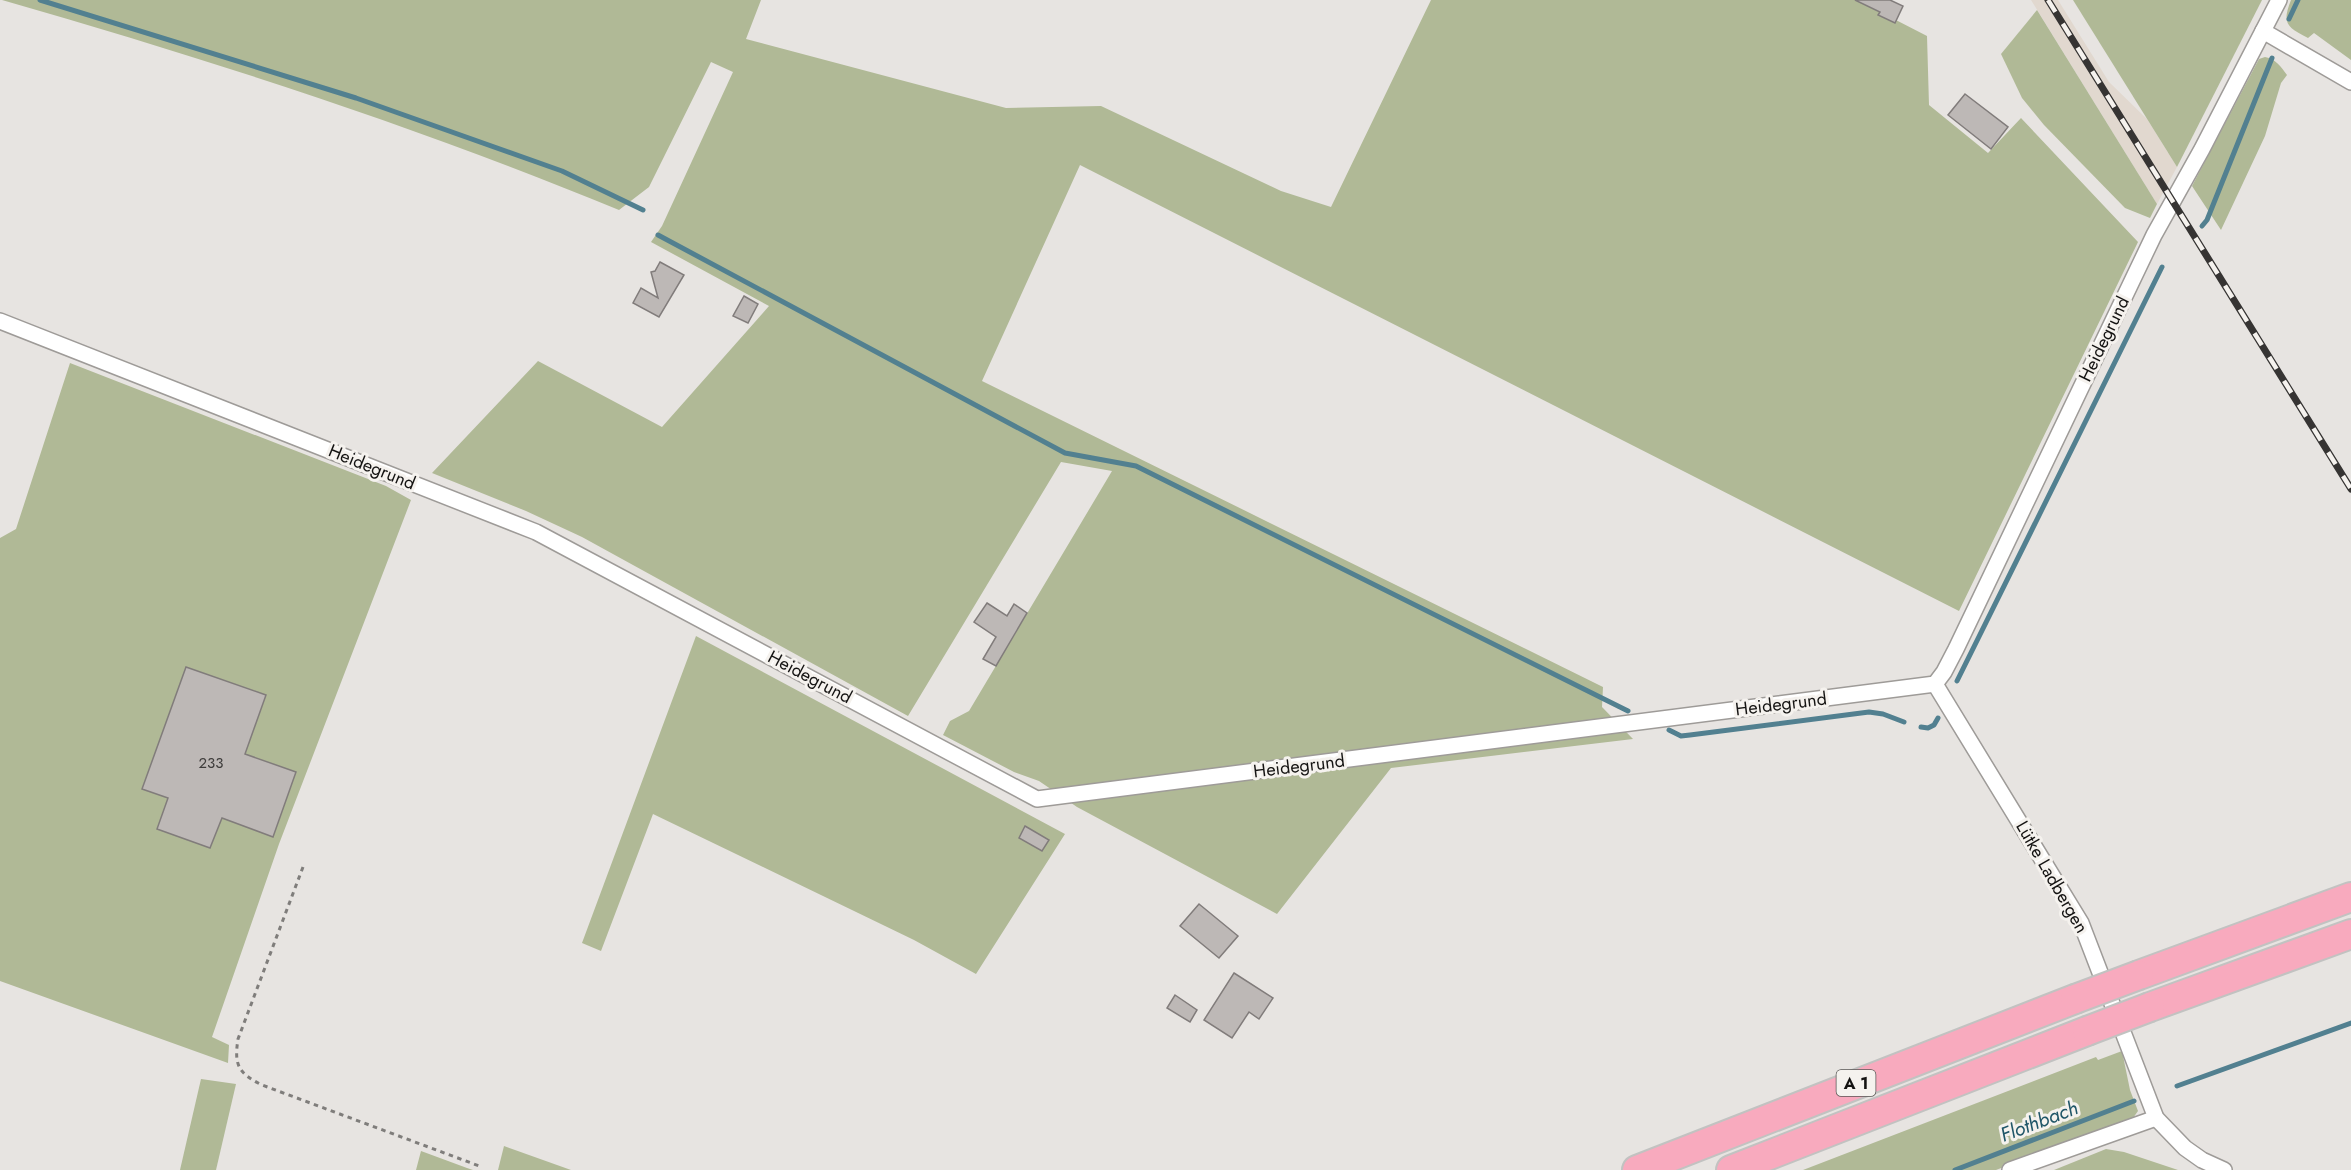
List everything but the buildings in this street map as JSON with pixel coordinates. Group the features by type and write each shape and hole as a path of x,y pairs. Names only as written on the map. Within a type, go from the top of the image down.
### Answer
{"highway":[{"name":"A 1","path":"1637,1170 2075,999 2351,897"},
{"name":"A 1","path":"1731,1170 2150,1007 2351,934"}],"street":[{"name":"Heidegrund","path":"0,321 536,532 1037,800 1935,684 1956,649 2154,235 2202,149 2279,0"},
{"path":"2263,31 2351,82"},
{"name":"Lütke Ladbergen","path":"1935,684 2081,923 2156,1118 2185,1148 2202,1160 2224,1170"},
{"path":"2010,1170 2156,1118"}],"path":[{"path":"303,867 238,1040 236,1054 238,1067 247,1077 262,1085 482,1167"}],"shaded area":[{"path":"2031,0 2058,0 2109,82 2147,119 2177,167 2157,204"}],"green space":[{"path":"2,0 761,0 746,39 1006,108 1101,106 1281,191 1331,207 1431,0 1857,0 1927,36 1929,105 1988,153 2021,118 2138,242 1959,611 1080,165 982,381 1603,687 1602,707 1633,739 1391,768 1277,914 1077,807 1039,781 1014,772 943,735 950,721 969,711 1112,471 1061,462 908,716 582,537 526,511 432,473 538,361 662,427 769,306 651,242 662,226 733,72 711,62 649,187 619,210 467,151 314,96 158,46"},
{"path":"2073,0 2262,0 2177,167"},
{"path":"2291,0 2351,0 2351,60 2314,33 2308,38 2288,24 2287,14"},
{"path":"2037,10 2157,204 2150,218 2125,208 2044,125 2022,98 2001,54"},
{"path":"2265,57 2275,61 2287,75 2281,83 2265,136 2221,230 2192,186 2259,59"},
{"path":"70,363 386,486 411,500 279,844 212,1037 229,1045 228,1063 0,981 0,538 16,529"},
{"path":"696,636 1065,834 976,974 914,940 653,814 601,951 582,943"},
{"path":"2122,1051 2130,1090 2138,1111 2133,1118 1996,1170 1803,1170 2096,1057 2098,1060"},
{"path":"201,1079 236,1084 216,1170 180,1170"},
{"path":"504,1146 571,1170 498,1170"},
{"path":"2106,1149 2124,1152 2178,1170 2054,1170"},
{"path":"421,1151 467,1168 473,1170 416,1170"}],"waterway":[{"path":"40,0 356,98 562,171 643,210"},
{"path":"2289,19 2298,0"},
{"path":"2202,226 2207,220 2272,58"},
{"path":"658,235 1065,453 1136,466 1628,711"},
{"path":"1957,681 2162,267"},
{"path":"1669,730 1681,736 1869,712 1883,714 1904,722"},
{"path":"1921,727 1928,728 1934,725 1938,718"},
{"name":"Flothbach","path":"2177,1086 2351,1023"},
{"name":"Flothbach","path":"1955,1170 2134,1101"}],"railway":[{"path":"2048,0 2351,489"}]}
